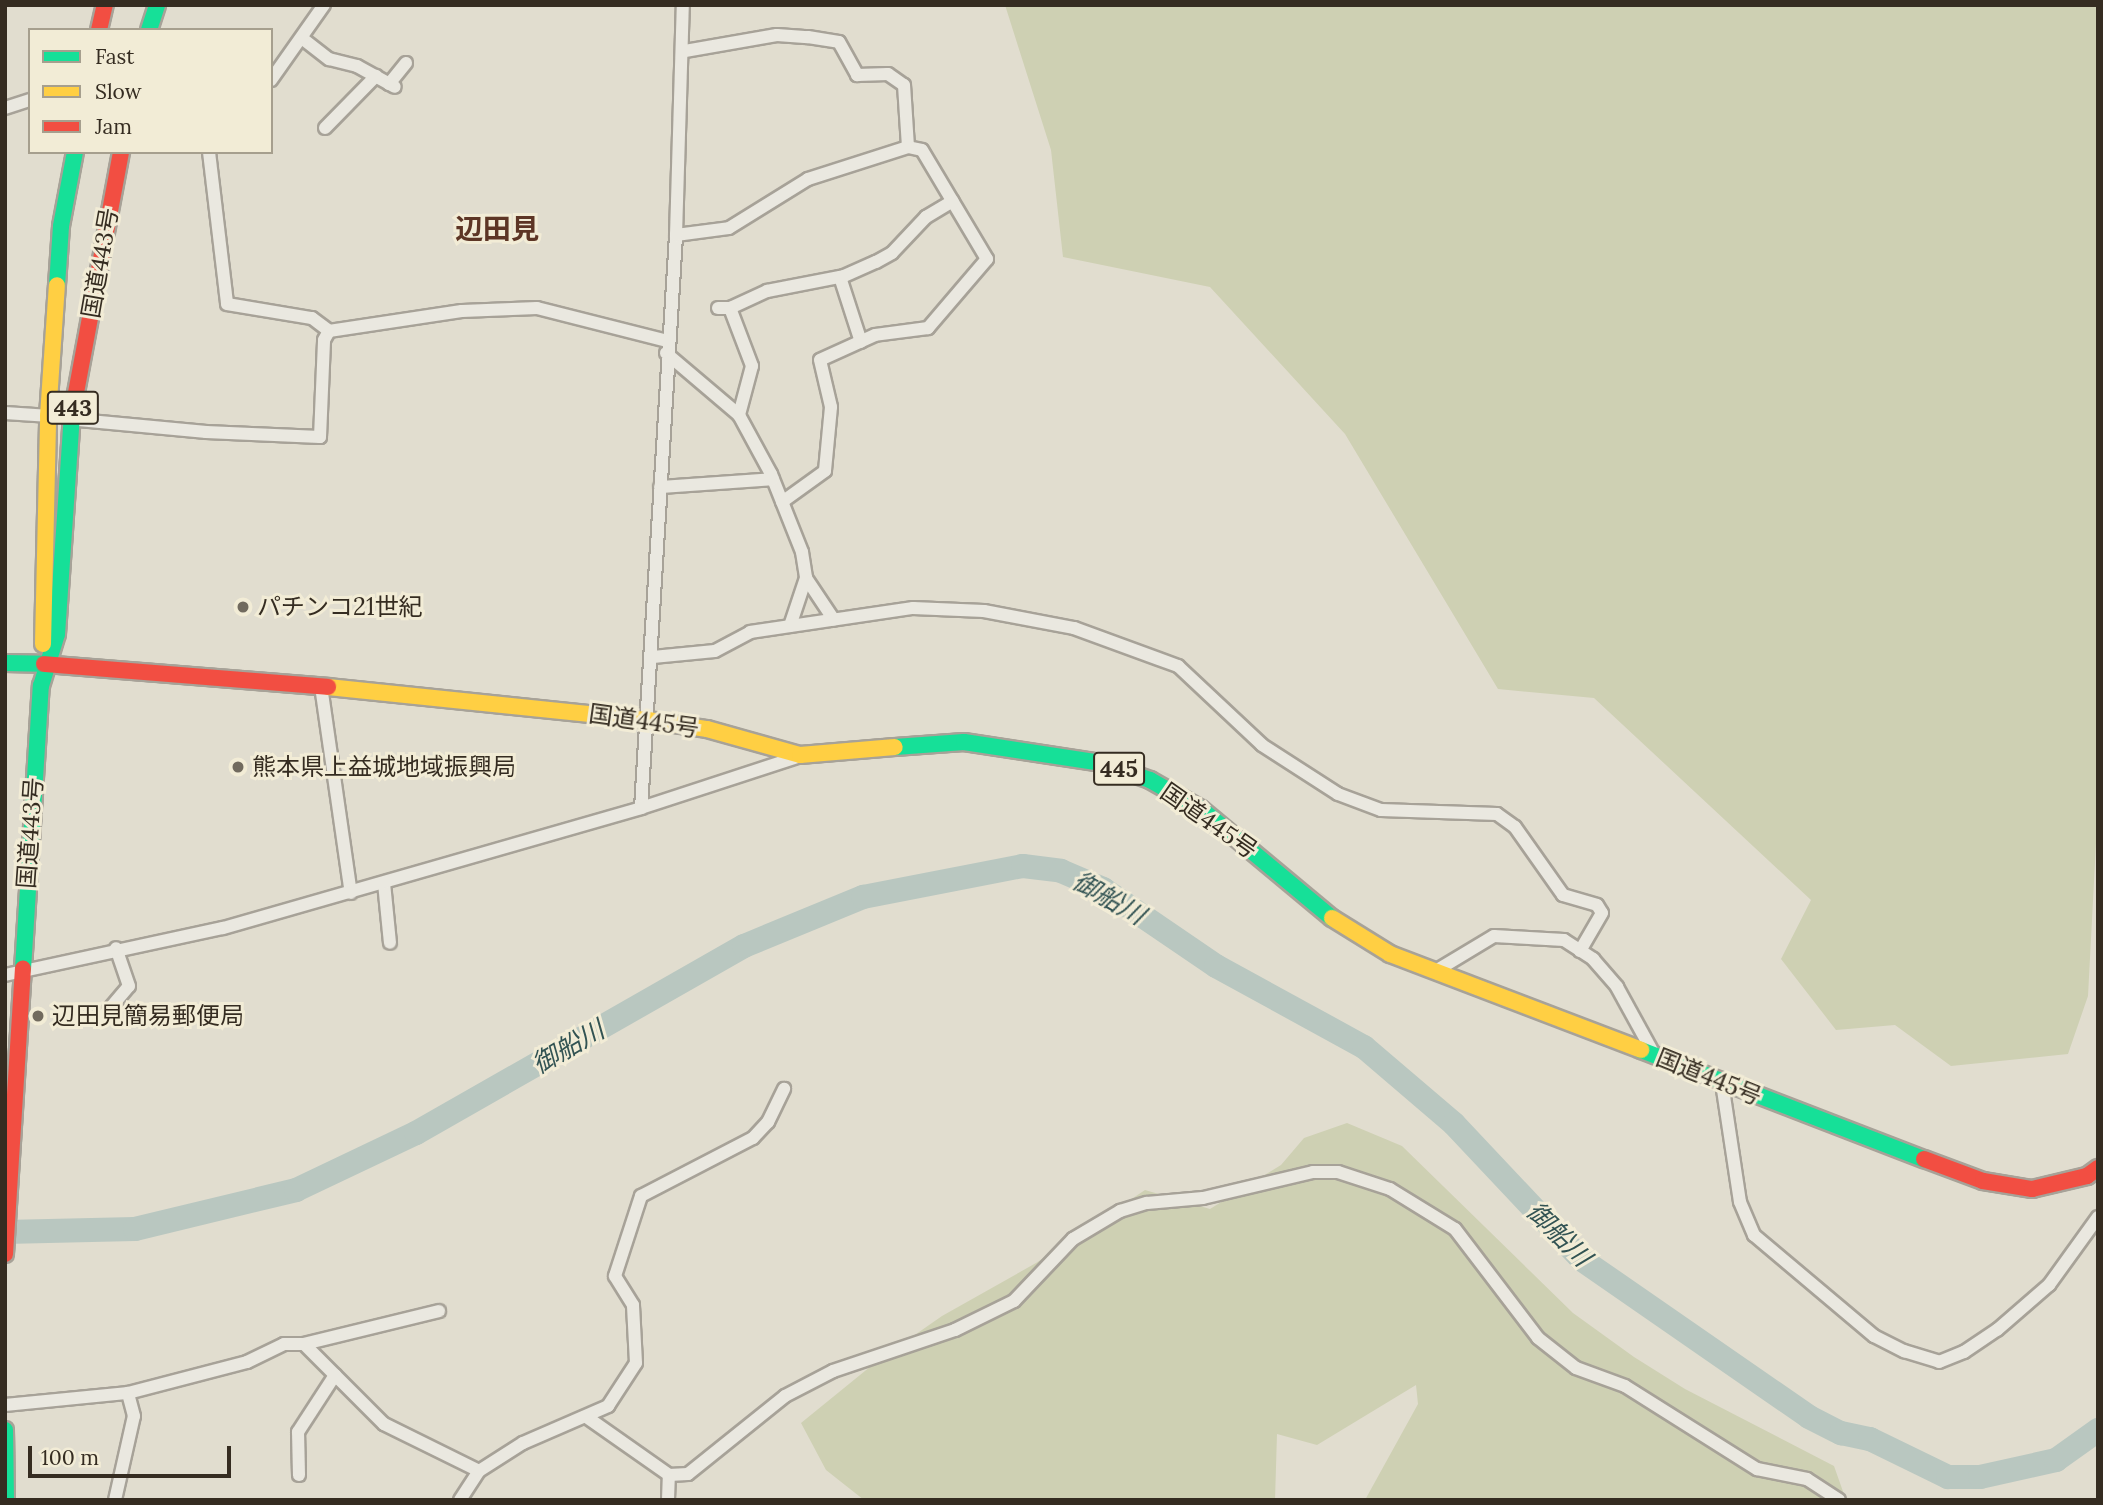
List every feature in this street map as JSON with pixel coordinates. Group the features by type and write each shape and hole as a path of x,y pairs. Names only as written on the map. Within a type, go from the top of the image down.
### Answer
{"main road":[{"path":"99,28 105,5"},
{"path":"150,28 156,5"},
{"name":"国道443号","path":"5,1254 28,840 44,664 48,416 61,226 75,154"},
{"name":"国道443号","path":"44,664 57,634 71,419 121,154"},
{"name":"国道445号","path":"5,663 321,686 648,720 707,729 800,755 964,741 1102,762 1150,780 1201,809 1334,919 1390,954 1434,972 1983,1181 2032,1189 2087,1176 2098,1168"},
{"path":"5,1430 6,1500"}],"street":[{"path":"273,77 303,39 324,5"},
{"path":"641,808 653,657 666,347 676,235 685,51 683,5"},
{"path":"685,51 777,35 839,43 857,75 888,74 904,85 908,147"},
{"path":"303,39 329,59 376,76 392,86 406,63"},
{"path":"325,128 376,76"},
{"path":"5,108 28,101"},
{"path":"676,235 729,228 808,179 908,147 922,150 986,263 938,311 928,328 875,335 820,360 831,407 825,471 782,502"},
{"path":"209,154 221,239 223,300 242,309 312,318 329,331 462,311 537,308 666,347 739,415 773,479 802,552 806,579 834,620"},
{"path":"739,415 752,366 724,308 767,291 840,277 892,253 907,233 953,201"},
{"path":"840,277 861,342"},
{"path":"5,413 206,432 320,437 324,340 329,331"},
{"path":"660,487 773,479"},
{"path":"790,626 806,579"},
{"path":"653,657 715,650 750,632 913,608 984,611 1074,628 1146,651 1178,666 1262,745 1338,794 1381,810 1474,811 1497,814 1506,820 1563,895 1597,905 1602,913 1580,951"},
{"path":"321,686 351,893"},
{"path":"5,975 116,948 223,929 641,808 800,755"},
{"path":"384,883 390,943"},
{"path":"1434,972 1494,936 1564,940 1593,959 1617,987 1655,1056"},
{"path":"101,1019 129,986 116,948"},
{"path":"1722,1083 1740,1202 1754,1235 1874,1336 1904,1351 1939,1362 1964,1352 1997,1330 2049,1285 2098,1217"},
{"path":"460,1500 479,1471 551,1430 588,1418 608,1406 636,1363 633,1305 615,1276 641,1196 753,1138 768,1122 784,1089"},
{"path":"588,1418 669,1475 688,1474 785,1396 821,1377 955,1330 1014,1301 1073,1239 1120,1211 1313,1172 1338,1172 1390,1189 1455,1229 1538,1338 1576,1368 1625,1386 1757,1469 1807,1479 1839,1500"},
{"path":"5,1405 128,1393 247,1362 284,1344 304,1343 439,1311"},
{"path":"304,1343 384,1424 479,1471"},
{"path":"299,1475 298,1432 335,1375"},
{"path":"115,1500 134,1416 128,1393"},
{"path":"668,1500 669,1475"}],"green space":[{"path":"1005,5 2098,5 2098,805 2088,996 2068,1054 1951,1066 1895,1025 1836,1030 1781,959 1811,900 1594,698 1498,689 1345,434 1210,287 1063,257 1051,150"},
{"path":"1347,1123 1402,1146 1573,1313 1634,1357 1685,1389 1834,1466 1846,1500 1365,1500 1418,1404 1416,1385 1317,1445 1277,1434 1275,1500 864,1500 826,1470 801,1423 876,1362 942,1316 1036,1263 1145,1190 1210,1209 1281,1165 1304,1138"}],"waterway":[{"name":"御船川","path":"5,1232 135,1229 296,1190 416,1133 744,946 863,897 1023,866 1061,871 1103,889 1216,966 1364,1047 1454,1124 1581,1259 1809,1417 1841,1433 1870,1439 1948,1477 1980,1477 2056,1460 2098,1430"}],"traffic: fast":[{"path":"150,28 157,5"},
{"path":"57,285 61,226 75,154"},
{"path":"23,969 41,686 57,634 72,414"},
{"path":"5,663 44,664"},
{"path":"895,747 964,742 1102,763 1150,780 1201,809 1332,918"},
{"path":"1641,1050 1924,1159"},
{"path":"5,1430 6,1500"}],"traffic: slow":[{"path":"43,644 48,416 57,285"},
{"path":"328,687 648,720 707,729 800,755 895,747"},
{"path":"1332,918 1390,954 1641,1050"}],"traffic: jam":[{"path":"99,28 105,5"},
{"path":"72,414 121,154"},
{"path":"44,664 328,687"},
{"path":"5,1254 23,969"},
{"path":"1924,1159 1983,1181 2032,1189 2087,1176 2098,1168"}],"place":[{"name":"パチンコ21世紀","path":"243,607"},
{"name":"熊本県上益城地域振興局","path":"238,767"},
{"name":"辺田見簡易郵便局","path":"38,1016"}],"district":[{"name":"辺田見","path":"497,229"}]}
